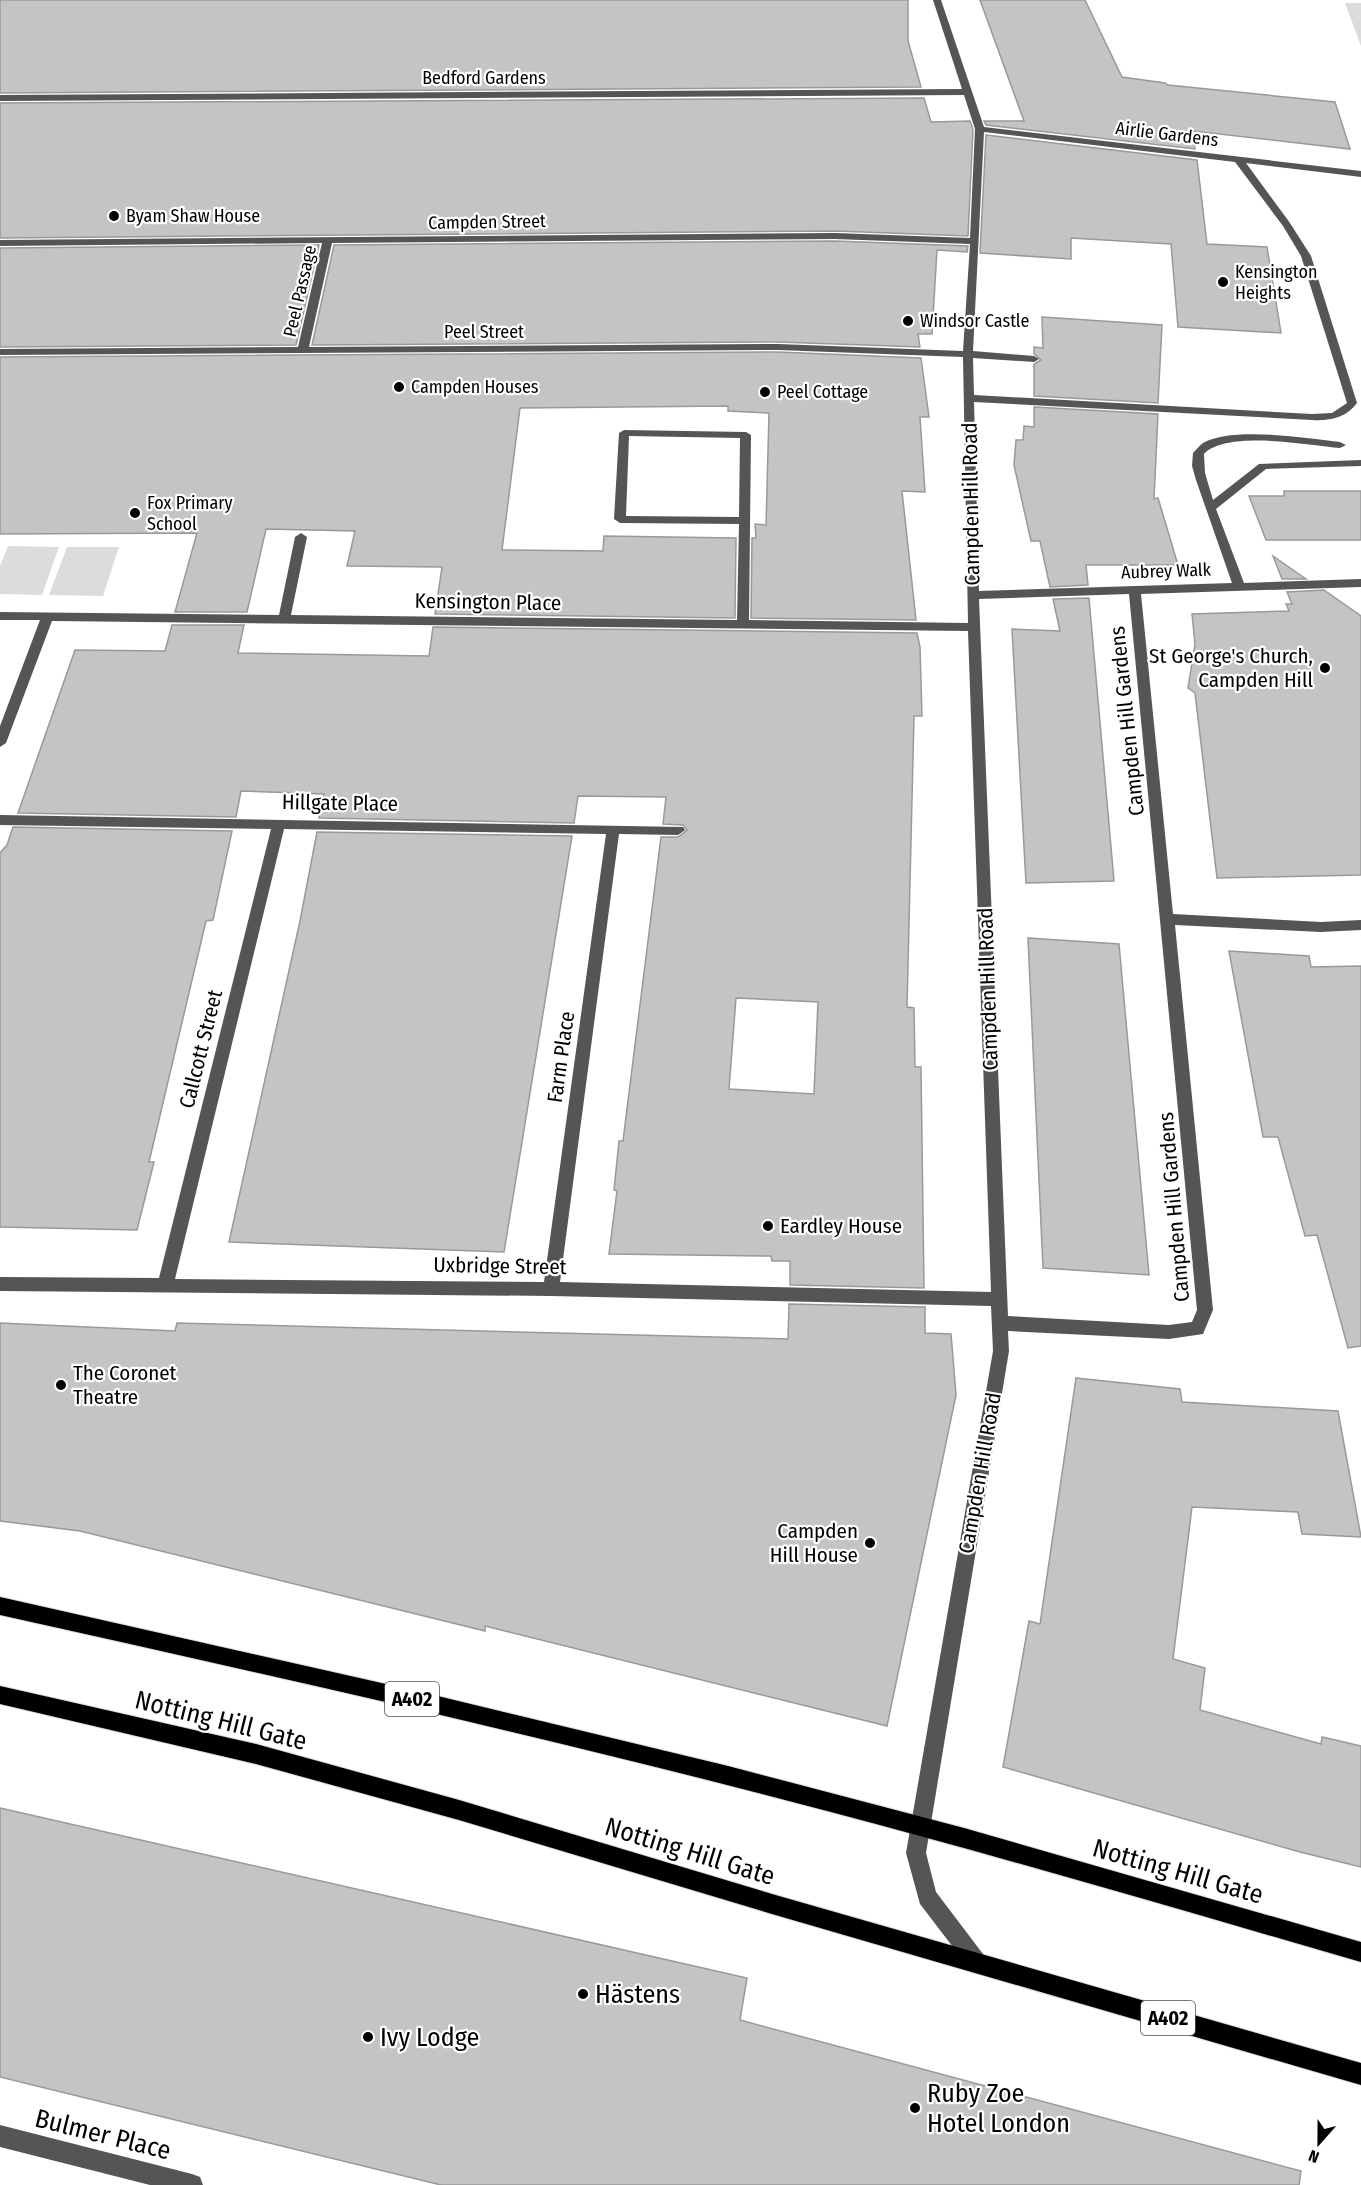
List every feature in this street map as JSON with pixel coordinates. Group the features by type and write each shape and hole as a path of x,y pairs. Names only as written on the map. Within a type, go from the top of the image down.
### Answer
{"main road":[{"name":"Notting Hill Gate","path":"0,1606 355,1685 920,1826 1361,1952"},
{"name":"Notting Hill Gate","path":"0,1695 256,1754 459,1810 772,1904 976,1961 1361,2074"}],"street":[{"name":"Campden Hill Road","path":"937,0 980,129 980,176 968,354 973,595 1000,1351 916,1852 927,1897 976,1961"},
{"name":"Bedford Gardens","path":"0,98 968,92"},
{"name":"Airlie Gardens","path":"980,129 1356,173"},
{"path":"969,398 1296,416 1329,417 1347,411 1353,403 1306,256 1237,158"},
{"name":"Campden Street","path":"0,243 835,236 975,240"},
{"name":"Peel Passage","path":"303,350 328,240"},
{"name":"Peel Street","path":"0,352 778,346 1034,359"},
{"path":"743,624 745,521 746,435 624,433 620,519 745,521"},
{"path":"1239,586 1210,508 1198,461 1200,450 1207,444 1223,439 1249,438 1340,445"},
{"path":"1210,508 1263,466 1361,464"},
{"path":"284,619 301,537"},
{"name":"Aubrey Walk","path":"973,595 1361,583"},
{"name":"Campden Hill Gardens","path":"1000,1323 1169,1332 1197,1329 1205,1310 1135,590"},
{"name":"Kensington Place","path":"0,616 975,627"},
{"path":"0,742 47,617"},
{"name":"Hillgate Place","path":"0,820 678,830"},
{"name":"Callcott Street","path":"165,1286 279,823"},
{"name":"Farm Place","path":"551,1289 613,830"},
{"path":"1168,919 1321,927 1361,926"},
{"name":"Uxbridge Street","path":"0,1284 551,1289 999,1299"},
{"name":"Bulmer Place","path":"0,2136 192,2185"}],"shaded area":[{"path":"1345,3 1361,3 1361,46"},
{"path":"8,546 59,547 42,595 0,594 0,566"},
{"path":"67,547 119,547 103,596 49,595"}],"building":[{"path":"0,0 908,0 908,41 921,87 0,93"},
{"path":"980,0 1085,0 1122,77 1168,85 1335,102 1350,149 1193,131 1195,149 986,125 984,121 1024,121"},
{"path":"924,98 931,122 970,121 973,129 968,236 835,231 0,238 0,103"},
{"path":"986,135 1197,160 1207,244 1267,247 1281,333 1178,327 1171,244 1071,238 1071,259 980,253"},
{"path":"835,241 968,246 967,252 937,250 932,334 918,334 920,347 778,342 312,345 334,245"},
{"path":"319,245 296,345 0,347 0,248"},
{"path":"1042,317 1162,325 1158,403 1034,396 1034,364 1041,360 1034,354 1034,347 1043,348"},
{"path":"778,352 921,358 929,417 920,417 925,492 902,491 916,620 751,618 752,538 756,538 755,524 766,525 769,413 728,411 728,406 520,408 502,550 603,551 604,536 736,538 735,618 435,614 442,567 347,566 355,531 266,529 247,612 175,612 197,533 0,534 0,357"},
{"path":"1034,407 1158,414 1154,499 1158,498 1178,565 1086,565 1088,585 1050,587 1040,541 1031,541 1014,465 1016,440 1023,440 1024,426 1034,427"},
{"path":"1284,491 1361,491 1361,540 1266,540 1249,496 1284,496"},
{"path":"1273,556 1306,579 1282,579"},
{"path":"1324,590 1361,616 1361,875 1217,878 1195,693 1188,688 1195,644 1192,614 1289,611 1286,604 1292,604 1287,592"},
{"path":"1089,598 1114,881 1026,883 1012,629 1060,631 1053,599"},
{"path":"172,625 244,625 238,653 429,656 433,627 917,633 920,647 922,716 914,716 907,1007 914,1008 915,1067 921,1067 924,1288 790,1285 790,1261 772,1261 771,1256 609,1254 617,1191 614,1190 619,1141 623,1141 661,837 678,837 687,830 683,825 663,824 666,797 578,796 574,823 319,818 324,794 241,791 236,817 18,813 75,650 165,651","holes":["736,998 818,1002 814,1094 729,1089"]},
{"path":"13,827 232,831 213,920 206,921 149,1162 154,1162 137,1230 0,1227 0,853 7,845"},
{"path":"317,832 572,836 504,1252 229,1242 300,921"},
{"path":"1028,938 1119,944 1149,1275 1043,1268"},
{"path":"1229,951 1309,956 1311,967 1361,966 1361,1346 1348,1348 1317,1235 1305,1236 1278,1137 1263,1137"},
{"path":"789,1304 925,1307 925,1333 951,1334 956,1395 887,1726 485,1626 485,1631 80,1531 0,1521 0,1323 175,1331 177,1323 788,1339"},
{"path":"1076,1378 1180,1389 1182,1402 1338,1411 1361,1537 1302,1534 1298,1512 1192,1507 1173,1659 1205,1668 1200,1710 1321,1744 1322,1737 1361,1746 1361,1867 1300,1852 1003,1767 1029,1621 1040,1624"},
{"name":"Ivy Lodge","path":"0,1808 747,1978 740,2020 1301,2171 1299,2185 441,2185 0,2077"}],"place":[{"name":"Byam Shaw House","path":"114,216"},
{"name":"Kensington Heights","path":"1223,282"},
{"name":"Windsor Castle","path":"908,321"},
{"name":"Campden Houses","path":"399,387"},
{"name":"Peel Cottage","path":"765,392"},
{"name":"Fox Primary School","path":"135,513"},
{"name":"St George's Church, Campden Hill","path":"1325,668"},
{"name":"Eardley House","path":"768,1226"},
{"name":"The Coronet Theatre","path":"61,1385"},
{"name":"Campden Hill House","path":"870,1543"},
{"name":"Hästens","path":"583,1994"},
{"name":"Ivy Lodge","path":"368,2037"},
{"name":"Ruby Zoe Hotel London","path":"915,2108"}]}
